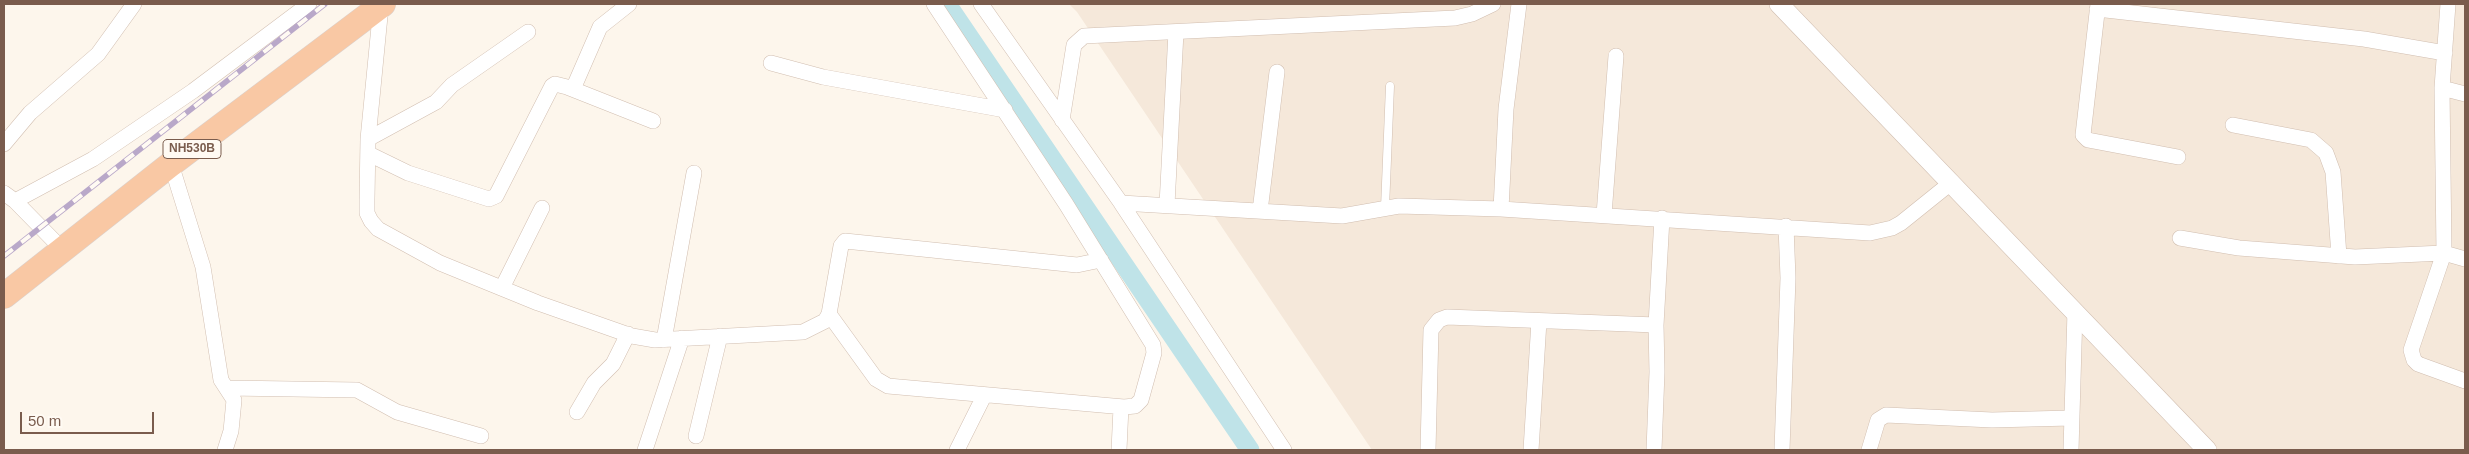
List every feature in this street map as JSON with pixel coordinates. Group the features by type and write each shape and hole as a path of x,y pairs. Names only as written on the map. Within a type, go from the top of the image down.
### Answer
{"highway":[{"name":"NH530B","path":"4,296 171,164 382,5"}],"street":[{"path":"4,144 30,113 98,54 134,4"},
{"path":"62,249 7,196 93,159 193,91 309,4"},
{"path":"573,89 600,26 629,4"},
{"path":"830,314 880,383 888,386 1121,407 1135,406 1141,400 1154,348 1101,260 1005,110 934,4"},
{"path":"981,4 1121,203 1284,450"},
{"path":"1062,120 1074,45 1078,39 1087,36 1455,18 1472,14 1493,4"},
{"path":"1501,209 1506,109 1519,4"},
{"path":"1779,4 1952,182 2207,450"},
{"path":"2448,4 2442,88 2444,253 2411,350 2412,356 2418,364 2465,381"},
{"path":"382,5 369,146 367,213 371,221 378,229 440,263 628,334 664,340 803,332 816,327 830,314 841,246 845,241 1077,265 1101,260"},
{"path":"2178,157 2088,140 2083,135 2097,6 2364,39 2445,53"},
{"path":"369,146 436,102 452,85 528,32"},
{"path":"1167,205 1176,32"},
{"path":"1604,215 1616,56"},
{"path":"771,64 925,97 1005,110"},
{"path":"1260,211 1277,72"},
{"path":"369,146 408,173 489,199 496,196 552,86 558,84 573,89 653,121"},
{"path":"2442,88 2465,94"},
{"path":"2232,125 2311,140 2326,153 2333,172 2339,256"},
{"path":"171,164 201,260 211,309 220,376 234,400 235,407 231,432 225,450"},
{"path":"664,340 694,173"},
{"path":"1121,203 1342,216 1399,206 1501,209 1786,226 1870,233 1892,228 1952,182"},
{"path":"502,288 542,208"},
{"path":"1654,450 1657,372 1656,325 1662,218"},
{"path":"1782,450 1788,278 1786,226"},
{"path":"2180,238 2239,248 2339,256 2392,257 2444,253 2465,259"},
{"path":"2071,450 2075,311"},
{"path":"1428,450 1431,330 1434,323 1447,317 1656,325"},
{"path":"1532,450 1539,320"},
{"path":"577,412 594,383 612,364 628,334"},
{"path":"696,436 720,336"},
{"path":"645,450 682,338"},
{"path":"228,388 356,390 397,412 481,436"},
{"path":"957,450 984,396"},
{"path":"1119,450 1121,407"},
{"path":"1869,450 1878,420 1886,415 1992,420 2071,418"}],"lane":[{"path":"1385,208 1390,86"}],"shaded area":[{"path":"1069,4 2465,4 2465,450 1372,450 1077,12"}],"waterway":[{"path":"947,4 1250,450"}],"railway":[{"path":"4,256 325,4"}]}
